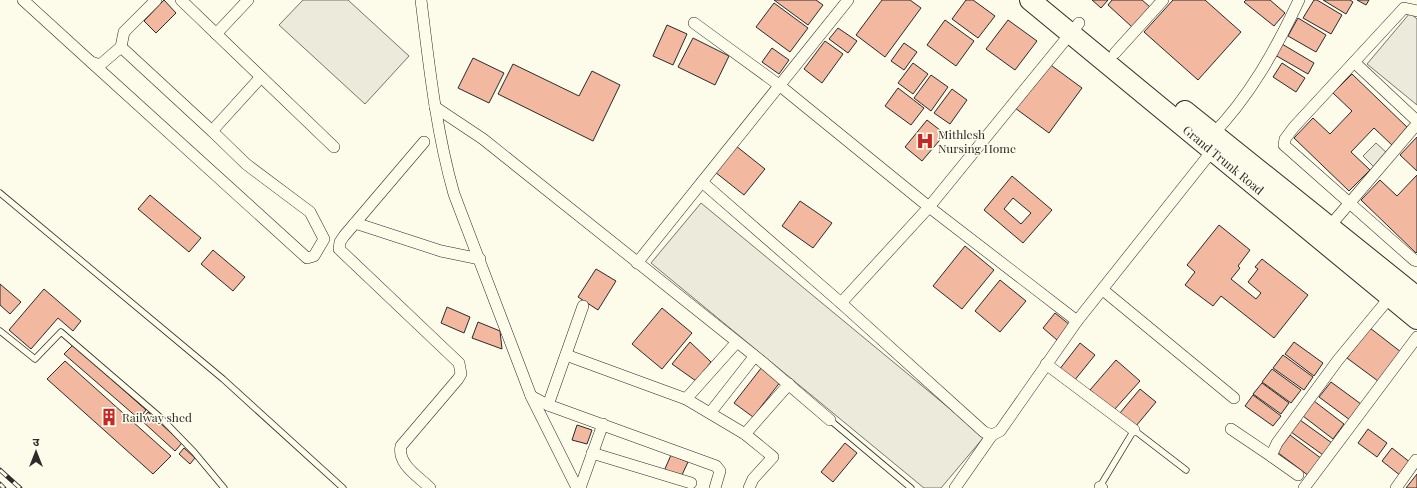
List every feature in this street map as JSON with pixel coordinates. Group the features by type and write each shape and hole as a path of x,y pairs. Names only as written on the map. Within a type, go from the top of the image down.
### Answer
{"highway":[{"name":"Grand Trunk Road","path":"1030,0 1115,53 1209,143 1329,227 1417,297"},
{"name":"Grand Trunk Road","path":"1051,0 1075,29 1417,319"}],"street":[{"path":"23,0 307,258 314,256 324,239 310,212 246,164 121,47"},
{"path":"90,62 100,65 121,47 124,32 156,0"},
{"path":"181,0 334,147"},
{"path":"216,34 248,0"},
{"path":"421,0 435,107 446,167 454,194 531,396 579,488"},
{"path":"637,263 848,0"},
{"path":"1115,53 1163,0"},
{"path":"955,488 992,435 1000,431 1077,321 1103,290 1244,97 1280,40 1299,0"},
{"path":"1417,11 1404,8 1294,126 1285,139 1284,145 1414,260 1417,261"},
{"path":"694,23 779,85 929,207 1077,321"},
{"path":"841,303 929,207 1075,29"},
{"path":"1329,227 1417,122 1354,62"},
{"path":"212,131 261,77"},
{"path":"435,107 483,139 789,384 830,420"},
{"path":"424,142 355,223 340,242 339,249 459,363 461,369 458,379 401,446 399,454 401,460 430,488"},
{"path":"702,182 841,303 984,432 992,435"},
{"path":"355,223 440,251 480,259"},
{"path":"1103,290 1234,398"},
{"path":"1270,456 1277,443 1338,360 1390,297"},
{"path":"548,405 583,306"},
{"path":"1304,488 1417,338"},
{"path":"686,399 736,343"},
{"path":"566,355 686,399 745,434 773,457 753,479 749,488"},
{"path":"710,413 754,356"},
{"path":"1046,364 1134,430"},
{"path":"745,434 789,384"},
{"path":"531,396 548,405 716,466 720,471 715,488"},
{"path":"579,488 603,424"},
{"path":"1231,429 1298,476"},
{"path":"592,453 691,483"},
{"path":"1396,488 1417,459"}],"lane":[{"path":"0,192 223,379 343,488"},
{"path":"0,332 35,359 61,332 161,418 194,452 224,488"},
{"path":"830,420 911,488"},
{"path":"1100,488 1134,430 1186,470"}],"shaded area":[{"path":"303,0 348,0 409,56 365,104 279,25"},
{"path":"1410,13 1417,19 1417,105 1367,64"},
{"path":"1376,143 1387,153 1374,167 1363,156"},
{"path":"701,203 984,437 941,488 924,488 651,263"}],"building":[{"path":"164,0 176,13 156,33 144,21"},
{"path":"774,0 816,0 823,5 808,25"},
{"path":"882,0 910,0 921,8 885,57 856,35"},
{"path":"966,0 973,0 995,16 978,38 952,19"},
{"path":"1092,0 1108,0 1101,8"},
{"path":"1112,0 1142,0 1150,7 1132,27 1108,5"},
{"path":"1173,0 1205,0 1241,32 1198,80 1144,32"},
{"path":"1246,0 1270,0 1285,13 1274,26 1244,2"},
{"path":"1314,0 1317,0 1342,15 1331,34 1303,18"},
{"path":"1323,0 1350,0 1353,2 1346,14"},
{"path":"1357,0 1369,0 1366,5"},
{"path":"774,3 808,28 790,52 756,27"},
{"path":"1298,18 1326,35 1316,52 1288,36"},
{"path":"945,20 974,41 956,66 927,45"},
{"path":"1008,20 1037,41 1015,70 986,49"},
{"path":"667,25 687,34 673,65 653,56"},
{"path":"838,28 857,41 848,53 829,39"},
{"path":"693,38 729,56 715,85 678,67"},
{"path":"825,41 843,54 822,83 804,69"},
{"path":"904,43 917,52 904,70 891,61"},
{"path":"1282,44 1314,63 1308,74 1275,55"},
{"path":"772,48 789,60 779,74 762,62"},
{"path":"473,58 504,73 489,103 458,88"},
{"path":"913,63 928,74 913,94 898,83"},
{"path":"1048,63 1082,88 1049,133 1015,108"},
{"path":"1282,63 1305,78 1296,92 1273,77"},
{"path":"513,64 579,96 592,71 620,85 593,141 498,94"},
{"path":"1352,74 1409,129 1393,146 1374,128 1351,152 1370,170 1349,191 1294,138 1313,118 1330,134 1352,111 1333,93"},
{"path":"931,75 948,87 931,111 914,98"},
{"path":"898,88 924,108 911,125 885,106"},
{"path":"952,89 967,100 950,124 934,113"},
{"path":"927,120 945,134 922,161 905,147"},
{"path":"1417,137 1417,171 1400,155"},
{"path":"736,146 765,169 744,195 715,172"},
{"path":"1417,175 1416,253 1361,200 1380,180 1397,196"},
{"path":"1012,176 1052,210 1023,243 984,210","holes":["1013,198 1031,213 1021,224 1004,209"]},
{"path":"150,195 201,238 189,252 138,209"},
{"path":"800,201 832,223 813,248 782,226"},
{"path":"1219,225 1250,250 1238,266 1240,268 1231,279 1256,299 1261,293 1248,282 1258,269 1255,267 1262,259 1308,295 1274,338 1221,296 1213,306 1185,285 1195,272 1187,265"},
{"path":"965,246 994,270 962,309 933,286"},
{"path":"213,250 245,277 233,291 201,264"},
{"path":"596,269 616,281 598,310 578,297"},
{"path":"1000,280 1026,301 1000,332 975,311"},
{"path":"0,284 21,302 10,314 0,305"},
{"path":"44,289 81,321 73,331 58,318 31,349 9,330"},
{"path":"447,307 470,317 464,333 441,323"},
{"path":"662,308 692,333 662,369 632,344"},
{"path":"1055,313 1070,325 1057,340 1043,328"},
{"path":"478,322 500,331 502,349 472,338"},
{"path":"1370,328 1401,352 1378,381 1347,358"},
{"path":"690,342 711,362 696,381 672,364"},
{"path":"1294,342 1323,363 1314,376 1285,354"},
{"path":"1080,343 1095,355 1074,381 1059,370"},
{"path":"73,345 146,410 139,419 64,354"},
{"path":"1283,355 1313,377 1304,390 1273,368"},
{"path":"1116,360 1140,381 1114,410 1090,390"},
{"name":"Railway shed","path":"65,361 171,456 153,474 47,379"},
{"path":"762,367 781,381 753,417 734,403"},
{"path":"1272,369 1301,390 1291,403 1262,382"},
{"path":"1331,382 1361,404 1350,420 1319,397"},
{"path":"1262,383 1289,403 1281,414 1253,394"},
{"path":"1140,389 1156,402 1136,426 1120,413"},
{"path":"1253,395 1281,416 1273,426 1245,406"},
{"path":"1314,401 1344,424 1333,439 1303,416"},
{"path":"148,412 182,443 175,451 141,420"},
{"path":"1300,420 1332,443 1323,455 1291,432"},
{"path":"577,425 592,430 587,444 572,440"},
{"path":"1368,429 1387,443 1377,457 1358,443"},
{"path":"1290,435 1322,459 1309,476 1277,452"},
{"path":"845,443 857,453 833,482 821,472"},
{"path":"184,448 195,458 190,464 179,454"},
{"path":"1392,448 1411,463 1401,476 1382,461"},
{"path":"671,455 688,462 681,477 664,471"},
{"path":"1417,474 1417,488 1406,488"}],"railway":[{"path":"0,470 20,488"},
{"path":"0,484 4,488"}],"place":[{"name":"Mithlesh Nursing Home","path":"925,141"},
{"name":"Railway shed","path":"109,417"}]}
